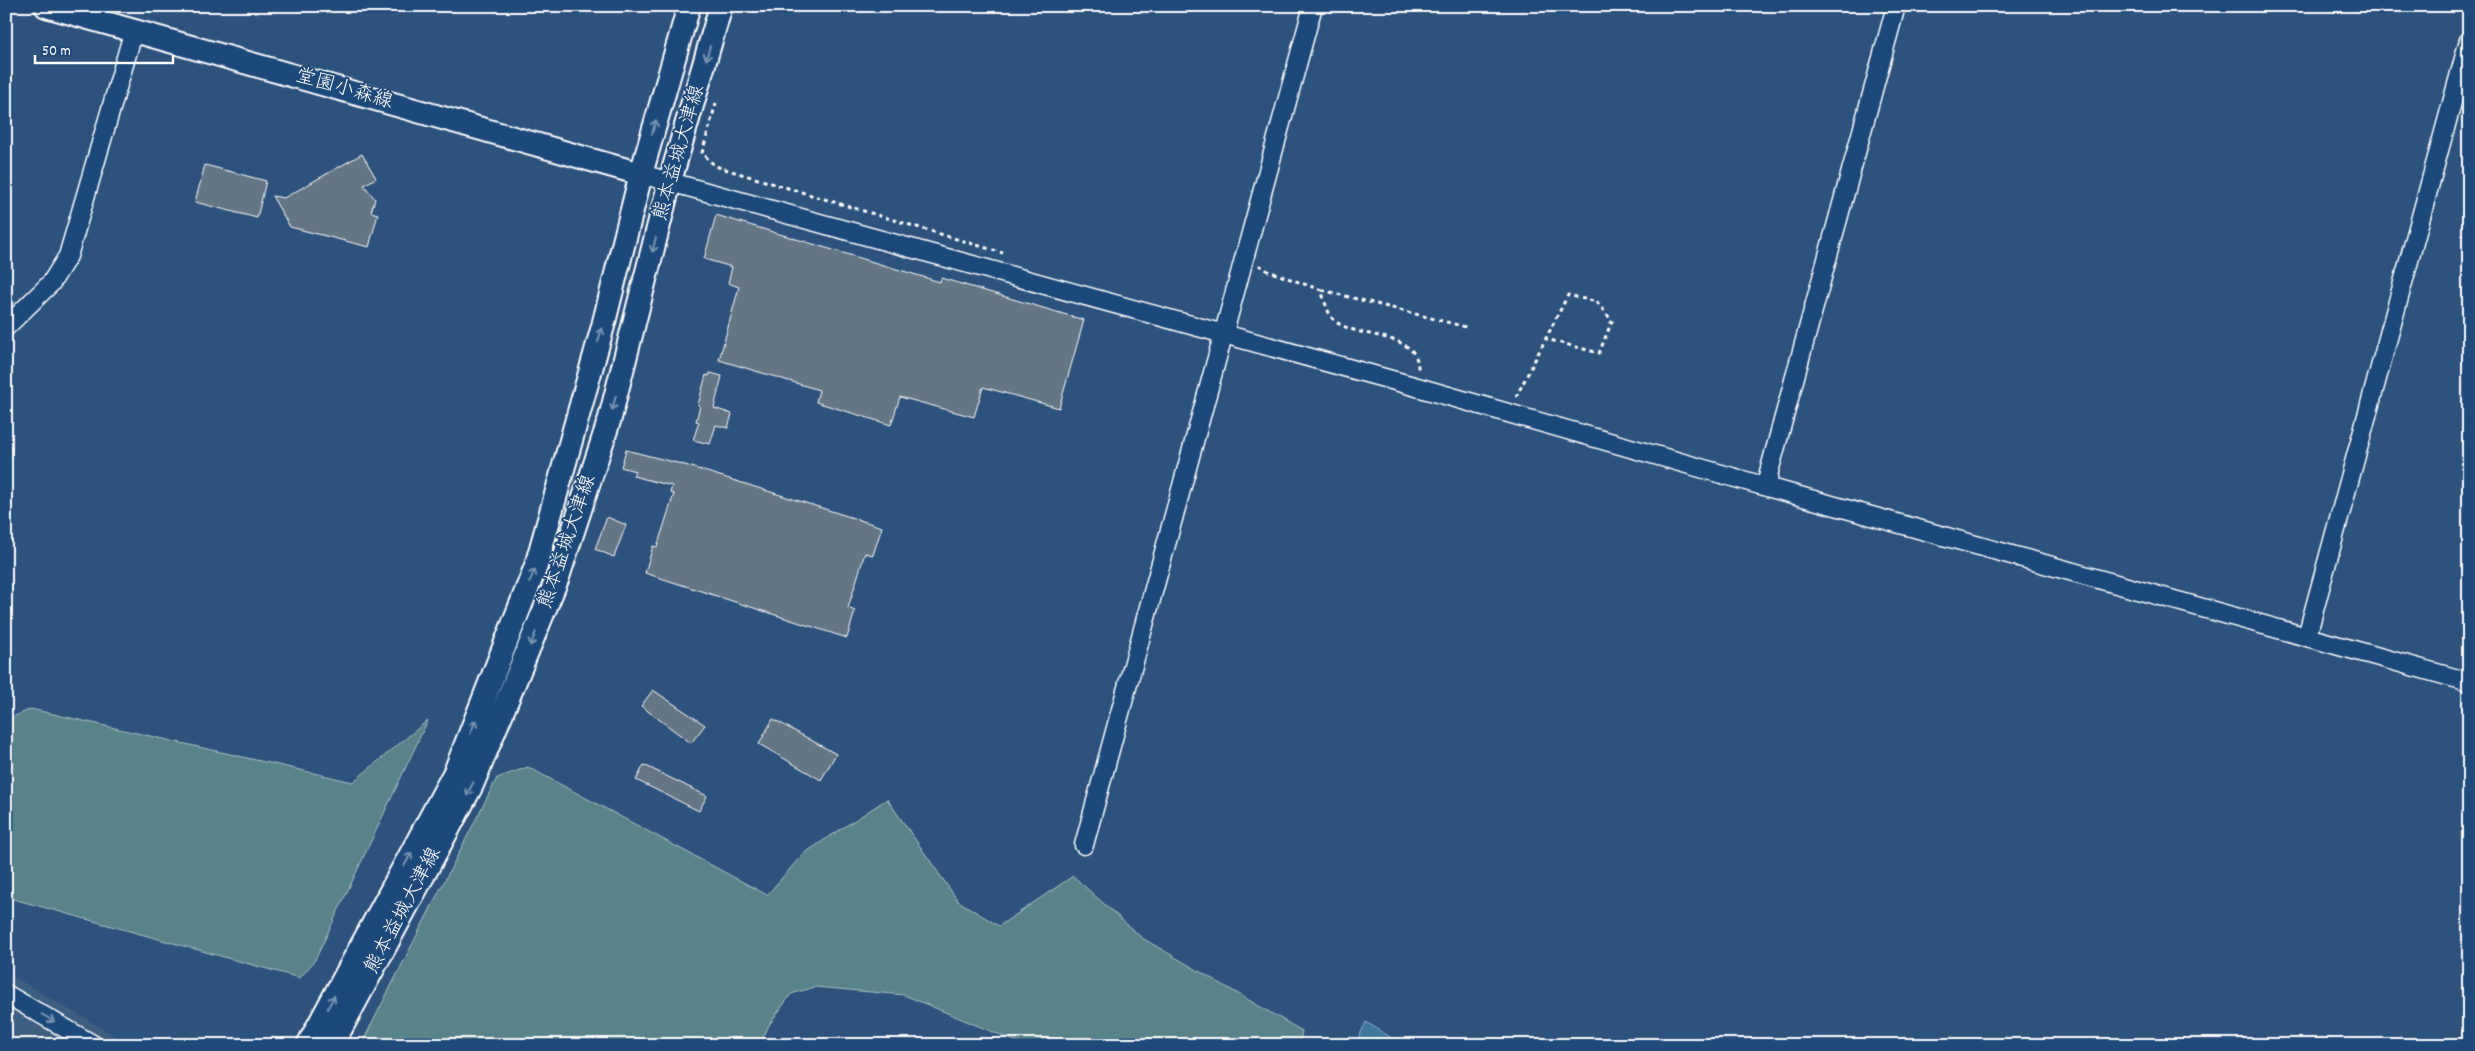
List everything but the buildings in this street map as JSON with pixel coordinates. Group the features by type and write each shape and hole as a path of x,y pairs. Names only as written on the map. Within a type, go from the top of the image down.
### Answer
{"main road":[{"name":"堂園小森線","path":"46,6 641,174"},
{"name":"熊本益城大津線","path":"308,1045 455,772 536,566 603,326 641,174 689,6"},
{"name":"熊本益城大津線","path":"332,1045 472,785 558,577 610,418 670,181 720,6"}],"street":[{"path":"1084,845 1313,6"},
{"path":"1767,487 1769,472 1896,6"},
{"path":"6,327 51,283 68,256 134,30"},
{"path":"2307,636 2469,40"},
{"path":"641,174 2469,682"},
{"path":"6,994 94,1045"}],"path":[{"path":"717,98 702,153 715,166 1009,255"},
{"path":"1245,256 1268,271 1321,290 1466,327"},
{"path":"1321,290 1333,318 1344,326 1400,342 1413,350 1418,360 1418,371 1408,369"},
{"path":"1515,399 1568,295 1597,302 1612,321 1599,353 1546,339"},
{"path":"1506,396 1524,402"}],"shaded area":[{"path":"6,975 14,977 118,1038 139,1045 6,1045"},
{"path":"1366,1022 1403,1045 1355,1045"}],"green space":[{"path":"31,709 353,782 428,720 315,960 300,978 6,897 6,720"},
{"path":"528,767 767,895 803,854 887,799 958,901 999,926 1073,876 1142,938 1302,1031 1299,1045 1024,1045 904,995 815,987 791,994 769,1025 760,1045 361,1045 497,778"}]}
